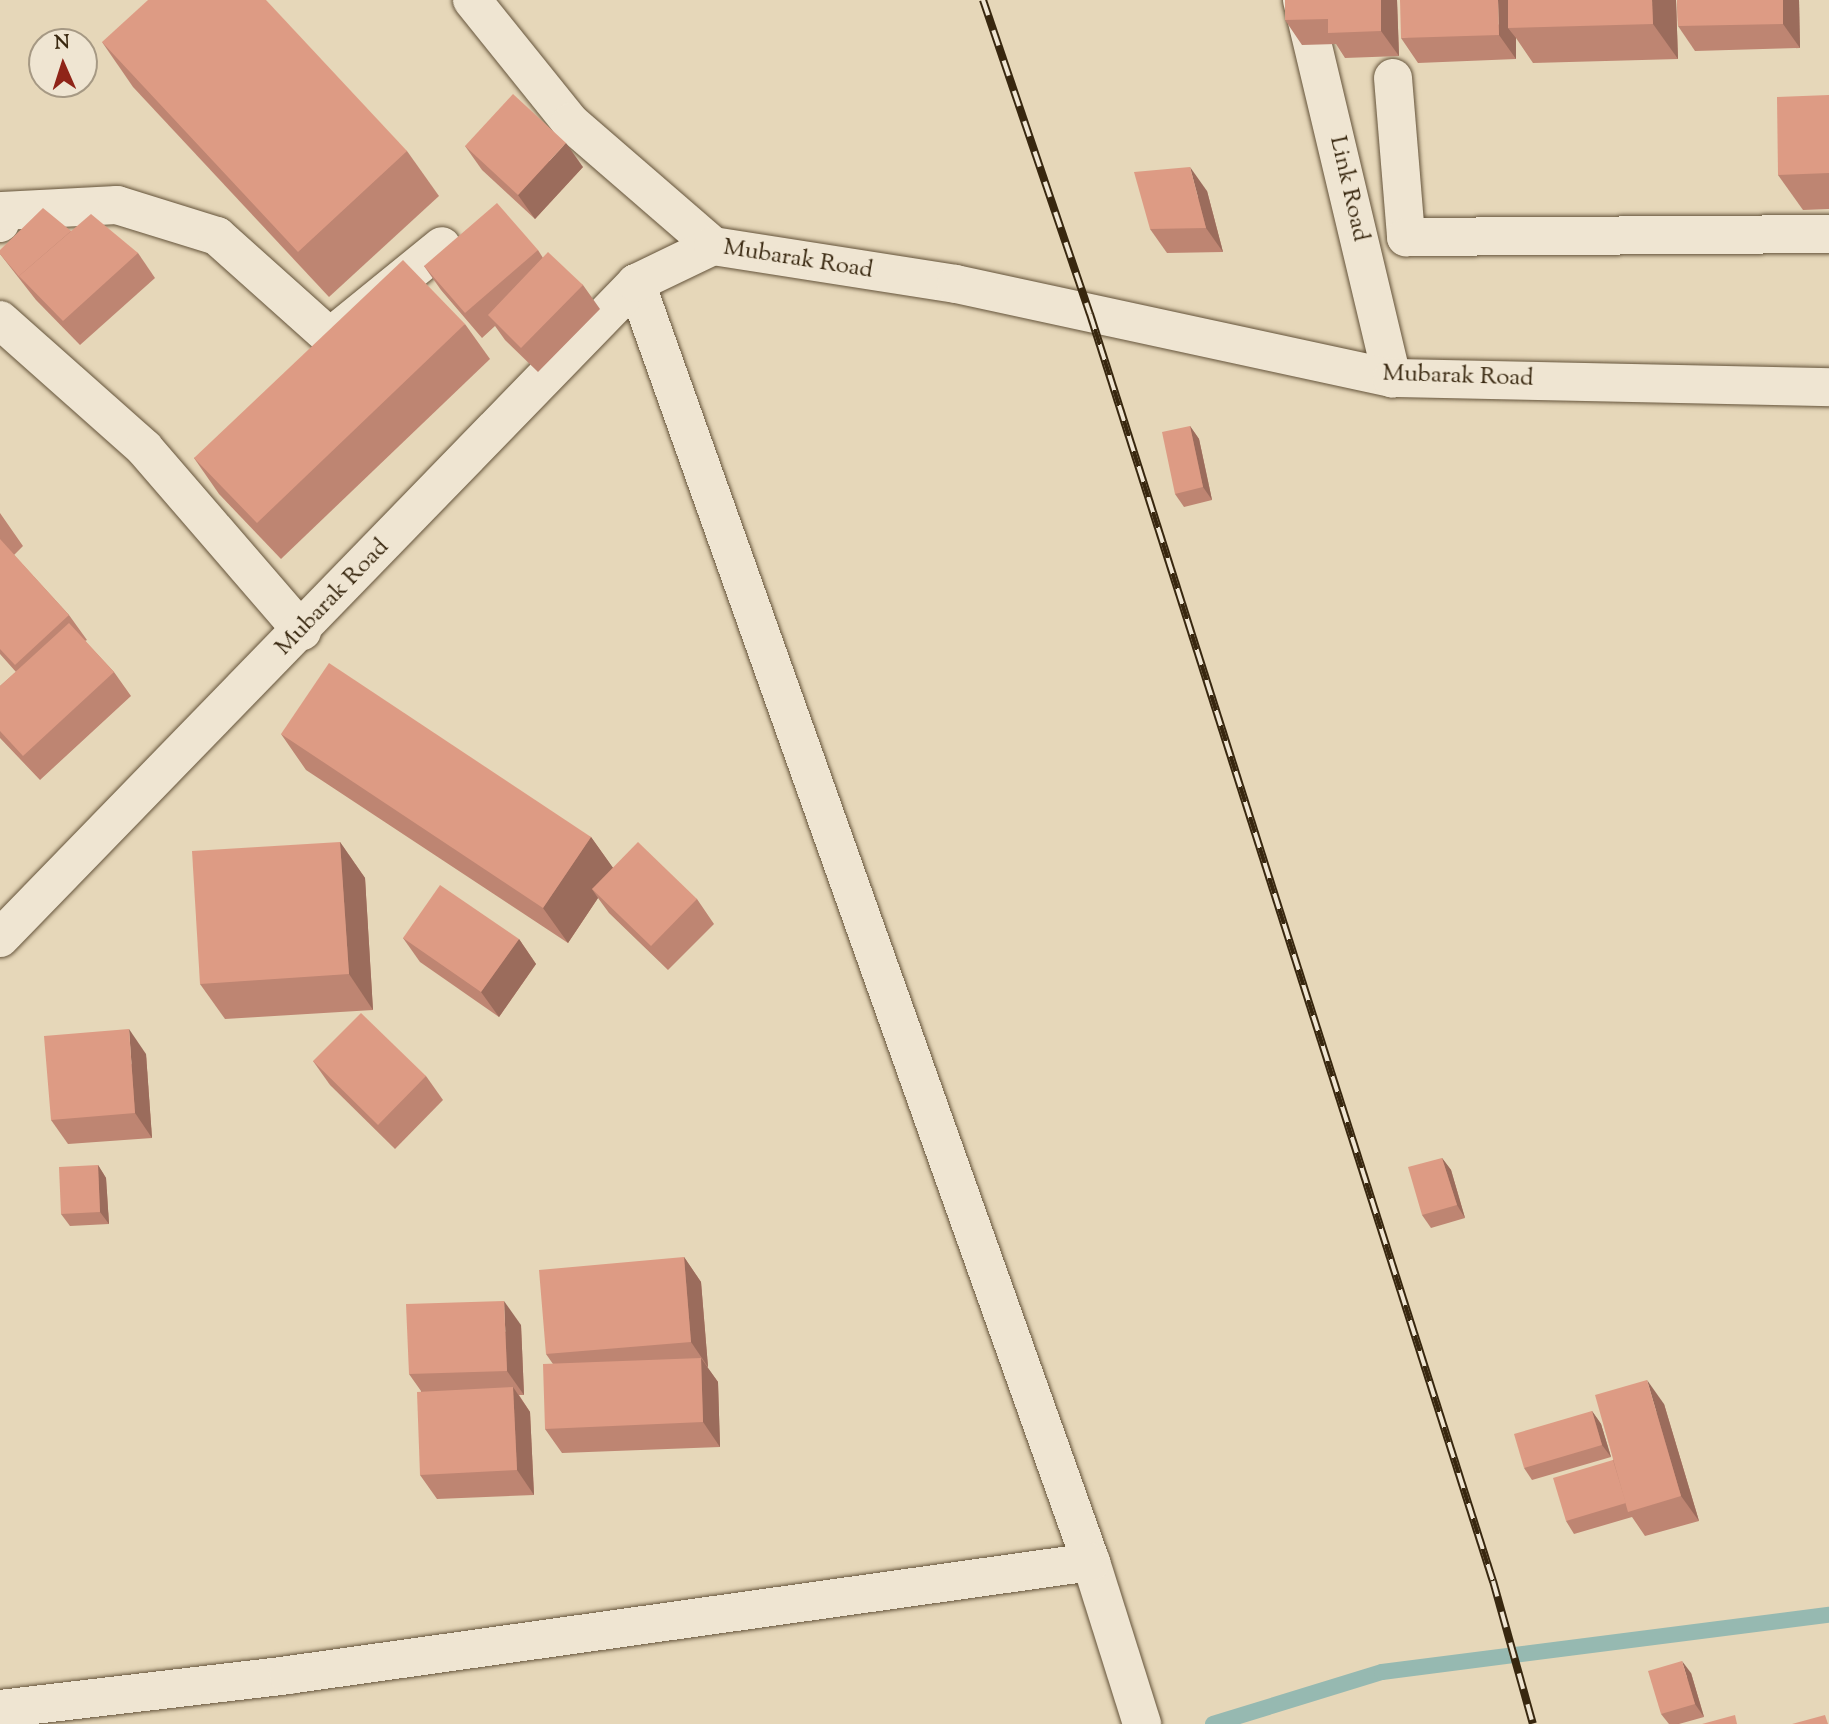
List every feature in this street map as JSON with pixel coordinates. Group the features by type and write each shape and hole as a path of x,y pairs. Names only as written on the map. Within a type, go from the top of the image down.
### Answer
{"street":[{"path":"472,0 570,122 713,246"},
{"name":"Link Road","path":"1302,0 1392,378"},
{"path":"1393,78 1406,237 1829,234"},
{"path":"0,223 2,211 117,205 217,236 330,337 442,246"},
{"name":"Mubarak Road","path":"0,938 302,631 636,283 713,246 956,284 1392,378 1829,387"},
{"path":"636,283 1091,1562 1138,1710"},
{"path":"0,320 144,448 302,631"},
{"path":"0,1709 288,1675 1091,1562"}],"building":[{"path":"148,0 266,0 407,151 298,252 102,42"},
{"path":"1285,0 1381,0 1381,31 1328,33 1328,19 1285,20"},
{"path":"1400,0 1498,0 1499,35 1401,38"},
{"path":"1508,0 1652,0 1653,24 1508,28"},
{"path":"1677,0 1783,0 1783,24 1678,26"},
{"path":"513,94 566,143 518,195 465,146"},
{"path":"1829,95 1829,173 1778,175 1777,97"},
{"path":"1190,167 1206,228 1150,229 1134,172"},
{"path":"497,203 538,250 465,313 424,266"},
{"path":"43,208 71,231 19,276 28,287 0,254 0,250"},
{"path":"91,214 138,253 63,321 19,276"},
{"path":"548,252 583,285 521,348 488,315"},
{"path":"403,260 465,324 257,523 194,458"},
{"path":"1190,426 1203,487 1175,494 1162,432"},
{"path":"0,539 69,615 15,665 0,649"},
{"path":"69,623 114,672 23,756 0,731 0,686"},
{"path":"329,663 591,837 543,908 281,734"},
{"path":"340,842 349,974 200,984 192,851"},
{"path":"638,842 697,899 651,946 592,889"},
{"path":"440,885 519,939 481,992 403,938"},
{"path":"361,1013 426,1076 378,1125 313,1061"},
{"path":"129,1029 135,1113 51,1120 44,1036"},
{"path":"1442,1158 1457,1205 1422,1215 1408,1167"},
{"path":"98,1165 100,1212 61,1214 59,1167"},
{"path":"684,1257 691,1342 546,1354 539,1270"},
{"path":"504,1301 507,1371 409,1374 406,1304"},
{"path":"701,1358 703,1422 545,1429 543,1364"},
{"path":"1647,1380 1681,1496 1628,1512 1595,1395"},
{"path":"513,1387 517,1470 420,1475 417,1392"},
{"path":"1592,1411 1602,1445 1524,1468 1514,1434"},
{"path":"1613,1460 1626,1503 1566,1521 1553,1478"},
{"path":"1682,1661 1695,1704 1661,1714 1648,1671"},
{"path":"1735,1715 1737,1724 1702,1724"},
{"path":"1825,1715 1828,1724 1792,1724"}],"waterway":[{"path":"1213,1724 1382,1672 1829,1615"}],"railway":[{"path":"983,0 1090,314 1493,1581 1533,1724"}]}
